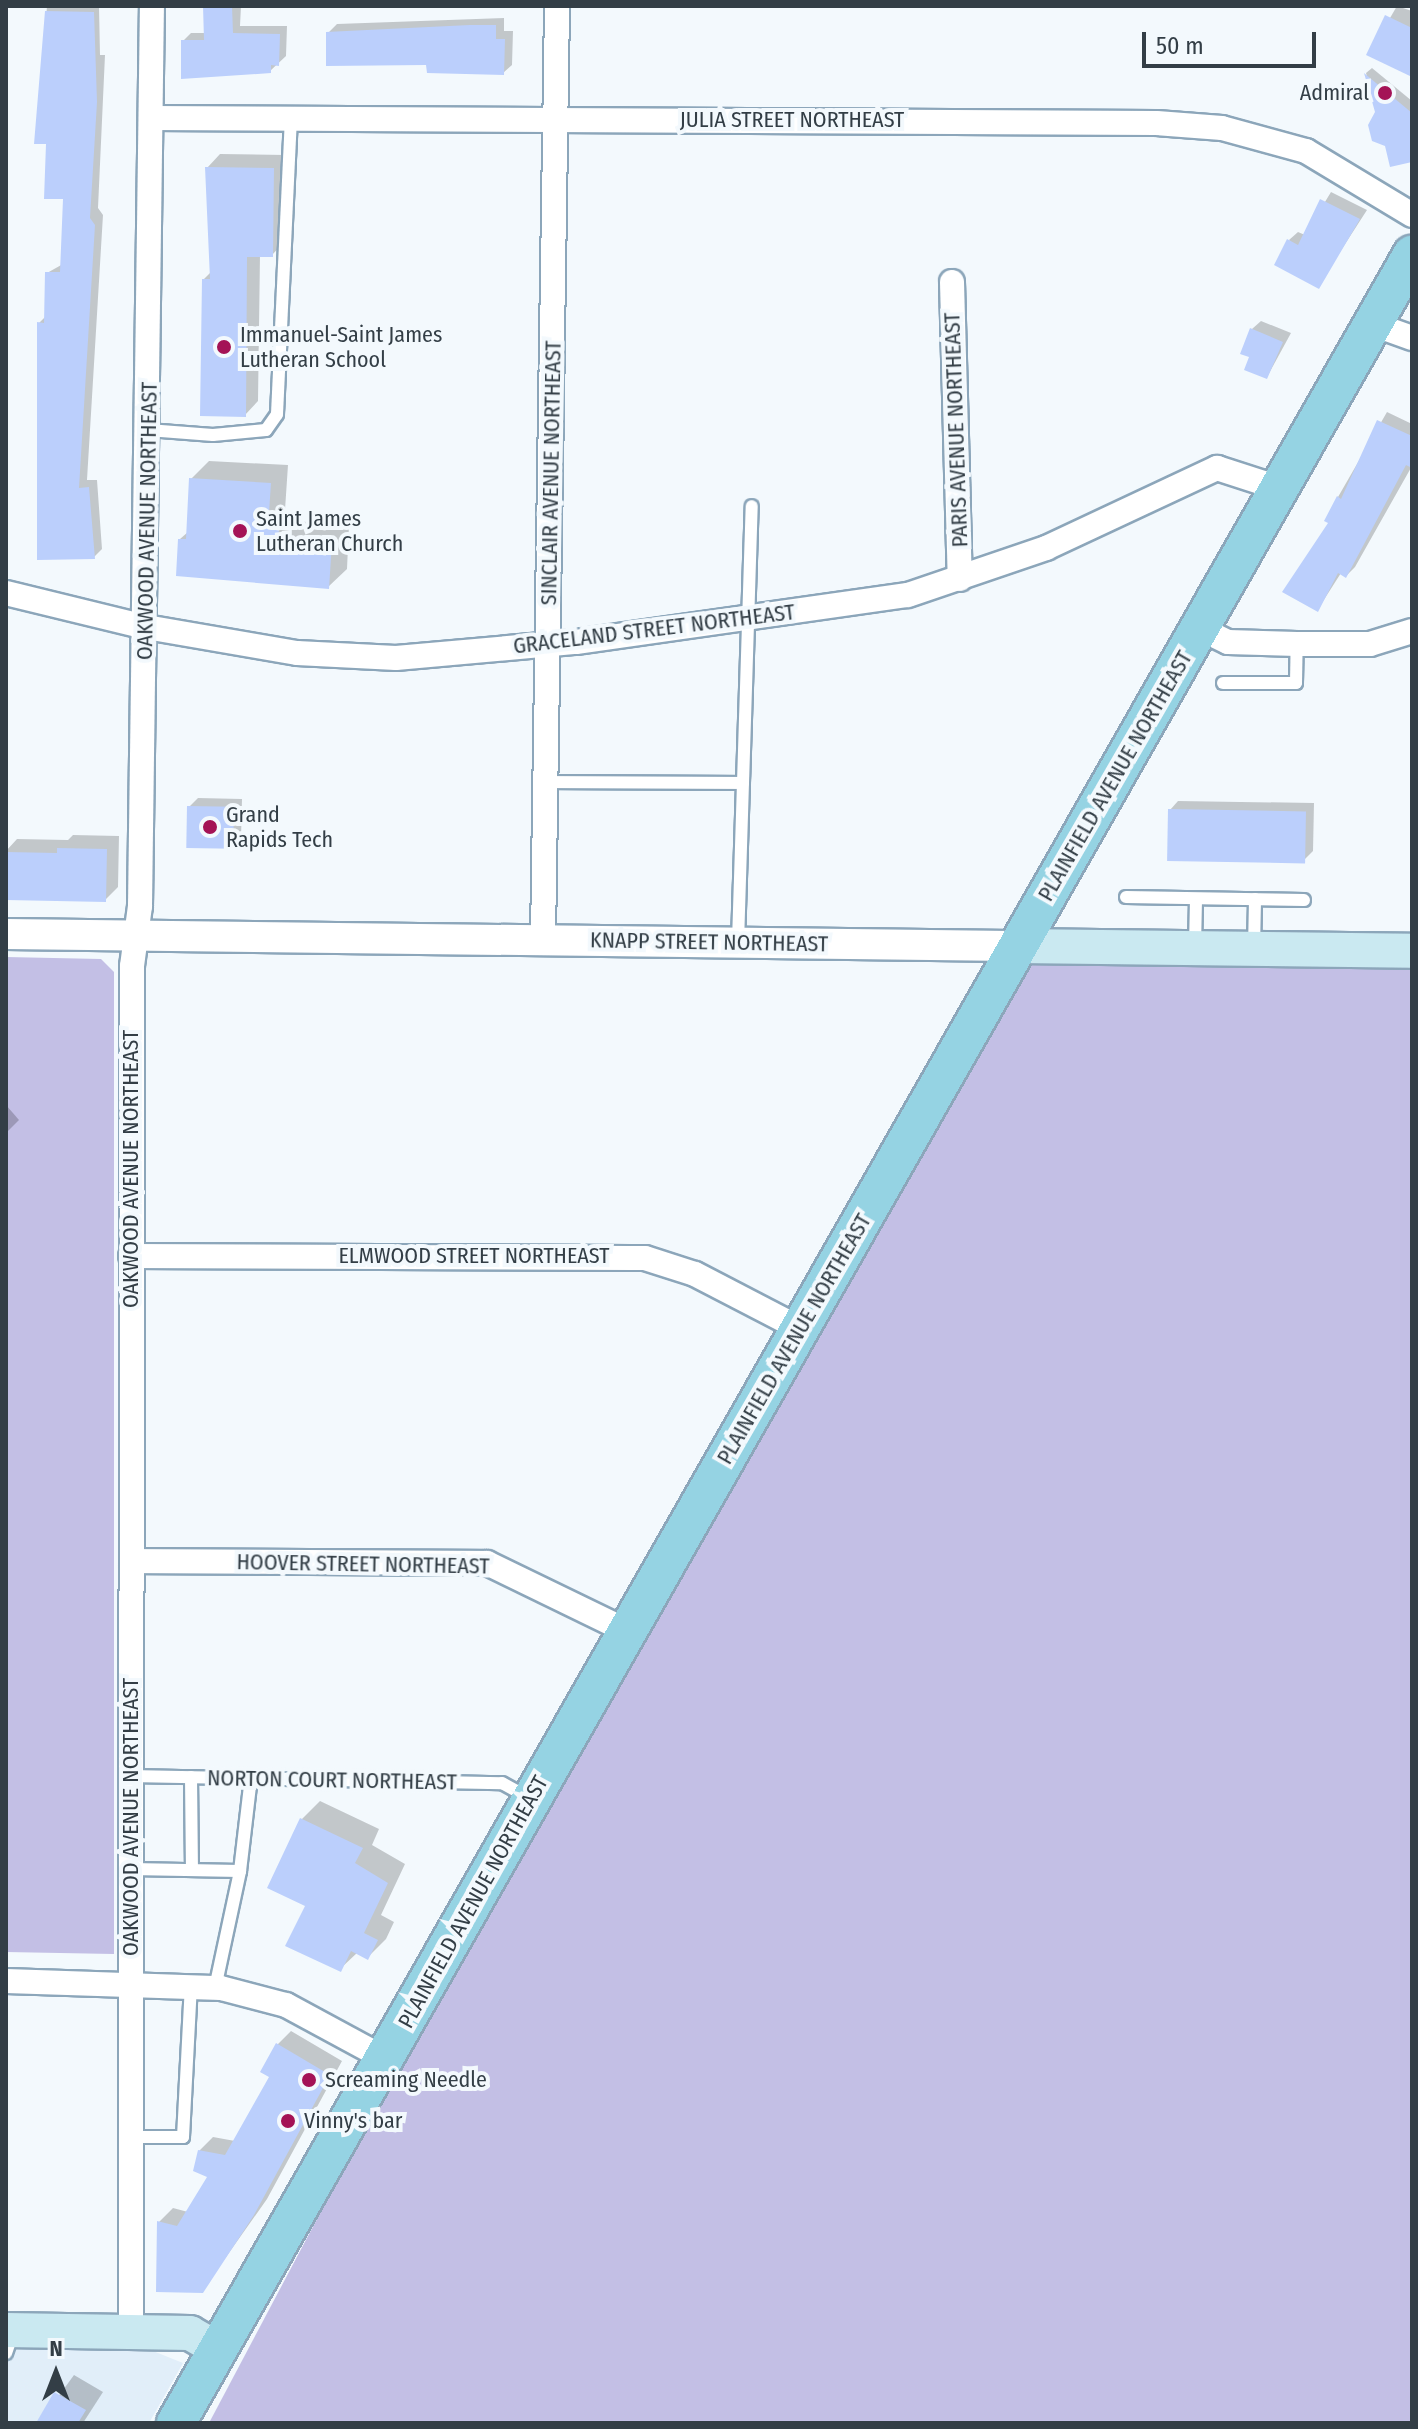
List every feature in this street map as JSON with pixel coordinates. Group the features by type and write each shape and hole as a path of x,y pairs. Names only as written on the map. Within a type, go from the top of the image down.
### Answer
{"main road":[{"name":"PLAINFIELD AVENUE NORTHEAST","path":"176,2423 1412,255"},
{"name":"KNAPP STREET NORTHEAST","path":"1018,946 1412,951"},
{"path":"9,2338 131,2332 190,2333 218,2349"}],"street":[{"name":"OAKWOOD AVENUE NORTHEAST","path":"131,2332 132,966 136,936 146,627 152,6"},
{"name":"SINCLAIR AVENUE NORTHEAST","path":"543,939 557,6"},
{"name":"JULIA STREET NORTHEAST","path":"151,118 1156,123 1222,128 1306,151 1412,215"},
{"name":"PARIS AVENUE NORTHEAST","path":"952,282 960,579"},
{"path":"1373,324 1412,338"},
{"name":"GRACELAND STREET NORTHEAST","path":"6,593 146,627 297,653 382,658 548,645 908,595 1046,548 1217,468 1279,488"},
{"path":"1199,628 1228,642 1297,644 1370,644 1412,631"},
{"name":"KNAPP STREET NORTHEAST","path":"6,934 1018,946"},
{"name":"ELMWOOD STREET NORTHEAST","path":"131,1256 645,1258 695,1274 801,1329"},
{"name":"HOOVER STREET NORTHEAST","path":"132,1561 487,1563 627,1631"},
{"path":"6,1981 203,1987 286,2005 384,2058"}],"lane":[{"path":"148,430 213,435 266,430 277,414 291,118"},
{"path":"738,942 752,506"},
{"path":"1223,683 1296,683 1297,644"},
{"path":"545,782 743,783"},
{"path":"1126,897 1304,900"},
{"path":"1195,947 1196,899"},
{"path":"1254,948 1255,899"},
{"name":"NORTON COURT NORTHEAST","path":"130,1776 502,1783 530,1799"},
{"path":"191,1777 192,1870"},
{"path":"131,2137 183,2137 203,1987 240,1871 251,1778"},
{"path":"131,1869 240,1871"}],"shaded area":[{"path":"6,957 101,959 114,972 114,1954 6,1952"},
{"path":"1034,959 1412,964 1412,2423 209,2423 504,1866"},
{"path":"6,2348 153,2351 183,2363 149,2423 6,2423"}],"building":[{"path":"203,6 232,6 233,33 280,34 279,66 271,65 271,73 181,79 181,40 204,40"},
{"path":"45,11 94,12 97,102 90,218 95,225 79,488 89,487 95,559 37,560 37,322 44,323 45,272 60,272 63,199 44,199 46,144 34,144"},
{"path":"1385,15 1412,28 1412,77 1366,55"},
{"path":"496,25 496,39 505,39 504,75 427,73 426,65 326,66 326,32"},
{"path":"1364,73 1412,113 1412,162 1390,167 1385,146 1372,141 1368,125 1375,112"},
{"name":"Immanuel-Saint James Lutheran School","path":"205,167 274,168 273,257 247,257 246,417 200,416 202,279 210,279"},
{"path":"1320,199 1360,219 1319,289 1274,265 1287,239 1298,245"},
{"path":"1250,328 1283,342 1267,379 1244,370 1249,357 1240,354"},
{"path":"1377,420 1412,436 1412,468 1406,465 1346,578 1338,573 1318,612 1282,592 1328,523 1324,521 1337,496 1341,499"},
{"name":"Saint James Lutheran Church","path":"189,478 271,483 268,528 279,529 278,539 332,542 329,589 176,576 178,539 186,539"},
{"name":"Grand Rapids Tech","path":"187,806 234,807 233,849 186,848"},
{"path":"1168,809 1306,811 1305,863 1167,861"},
{"path":"57,848 107,849 106,902 6,900 6,852 57,853"},
{"path":"300,1818 363,1848 355,1863 388,1883 364,1933 378,1940 368,1960 351,1951 341,1972 285,1946 305,1906 267,1888"},
{"path":"276,2043 330,2075 254,2215 203,2293 156,2292 157,2221 177,2226 207,2177 193,2171 198,2150 225,2155 269,2077 260,2072"},
{"path":"54,2392 86,2410 78,2423 36,2423"}],"place":[{"name":"Admiral","path":"1385,93"},
{"name":"Immanuel-Saint James Lutheran School","path":"224,347"},
{"name":"Saint James Lutheran Church","path":"240,531"},
{"name":"Grand Rapids Tech","path":"210,827"},
{"name":"Screaming Needle","path":"309,2080"},
{"name":"Vinny's bar","path":"288,2121"}]}
